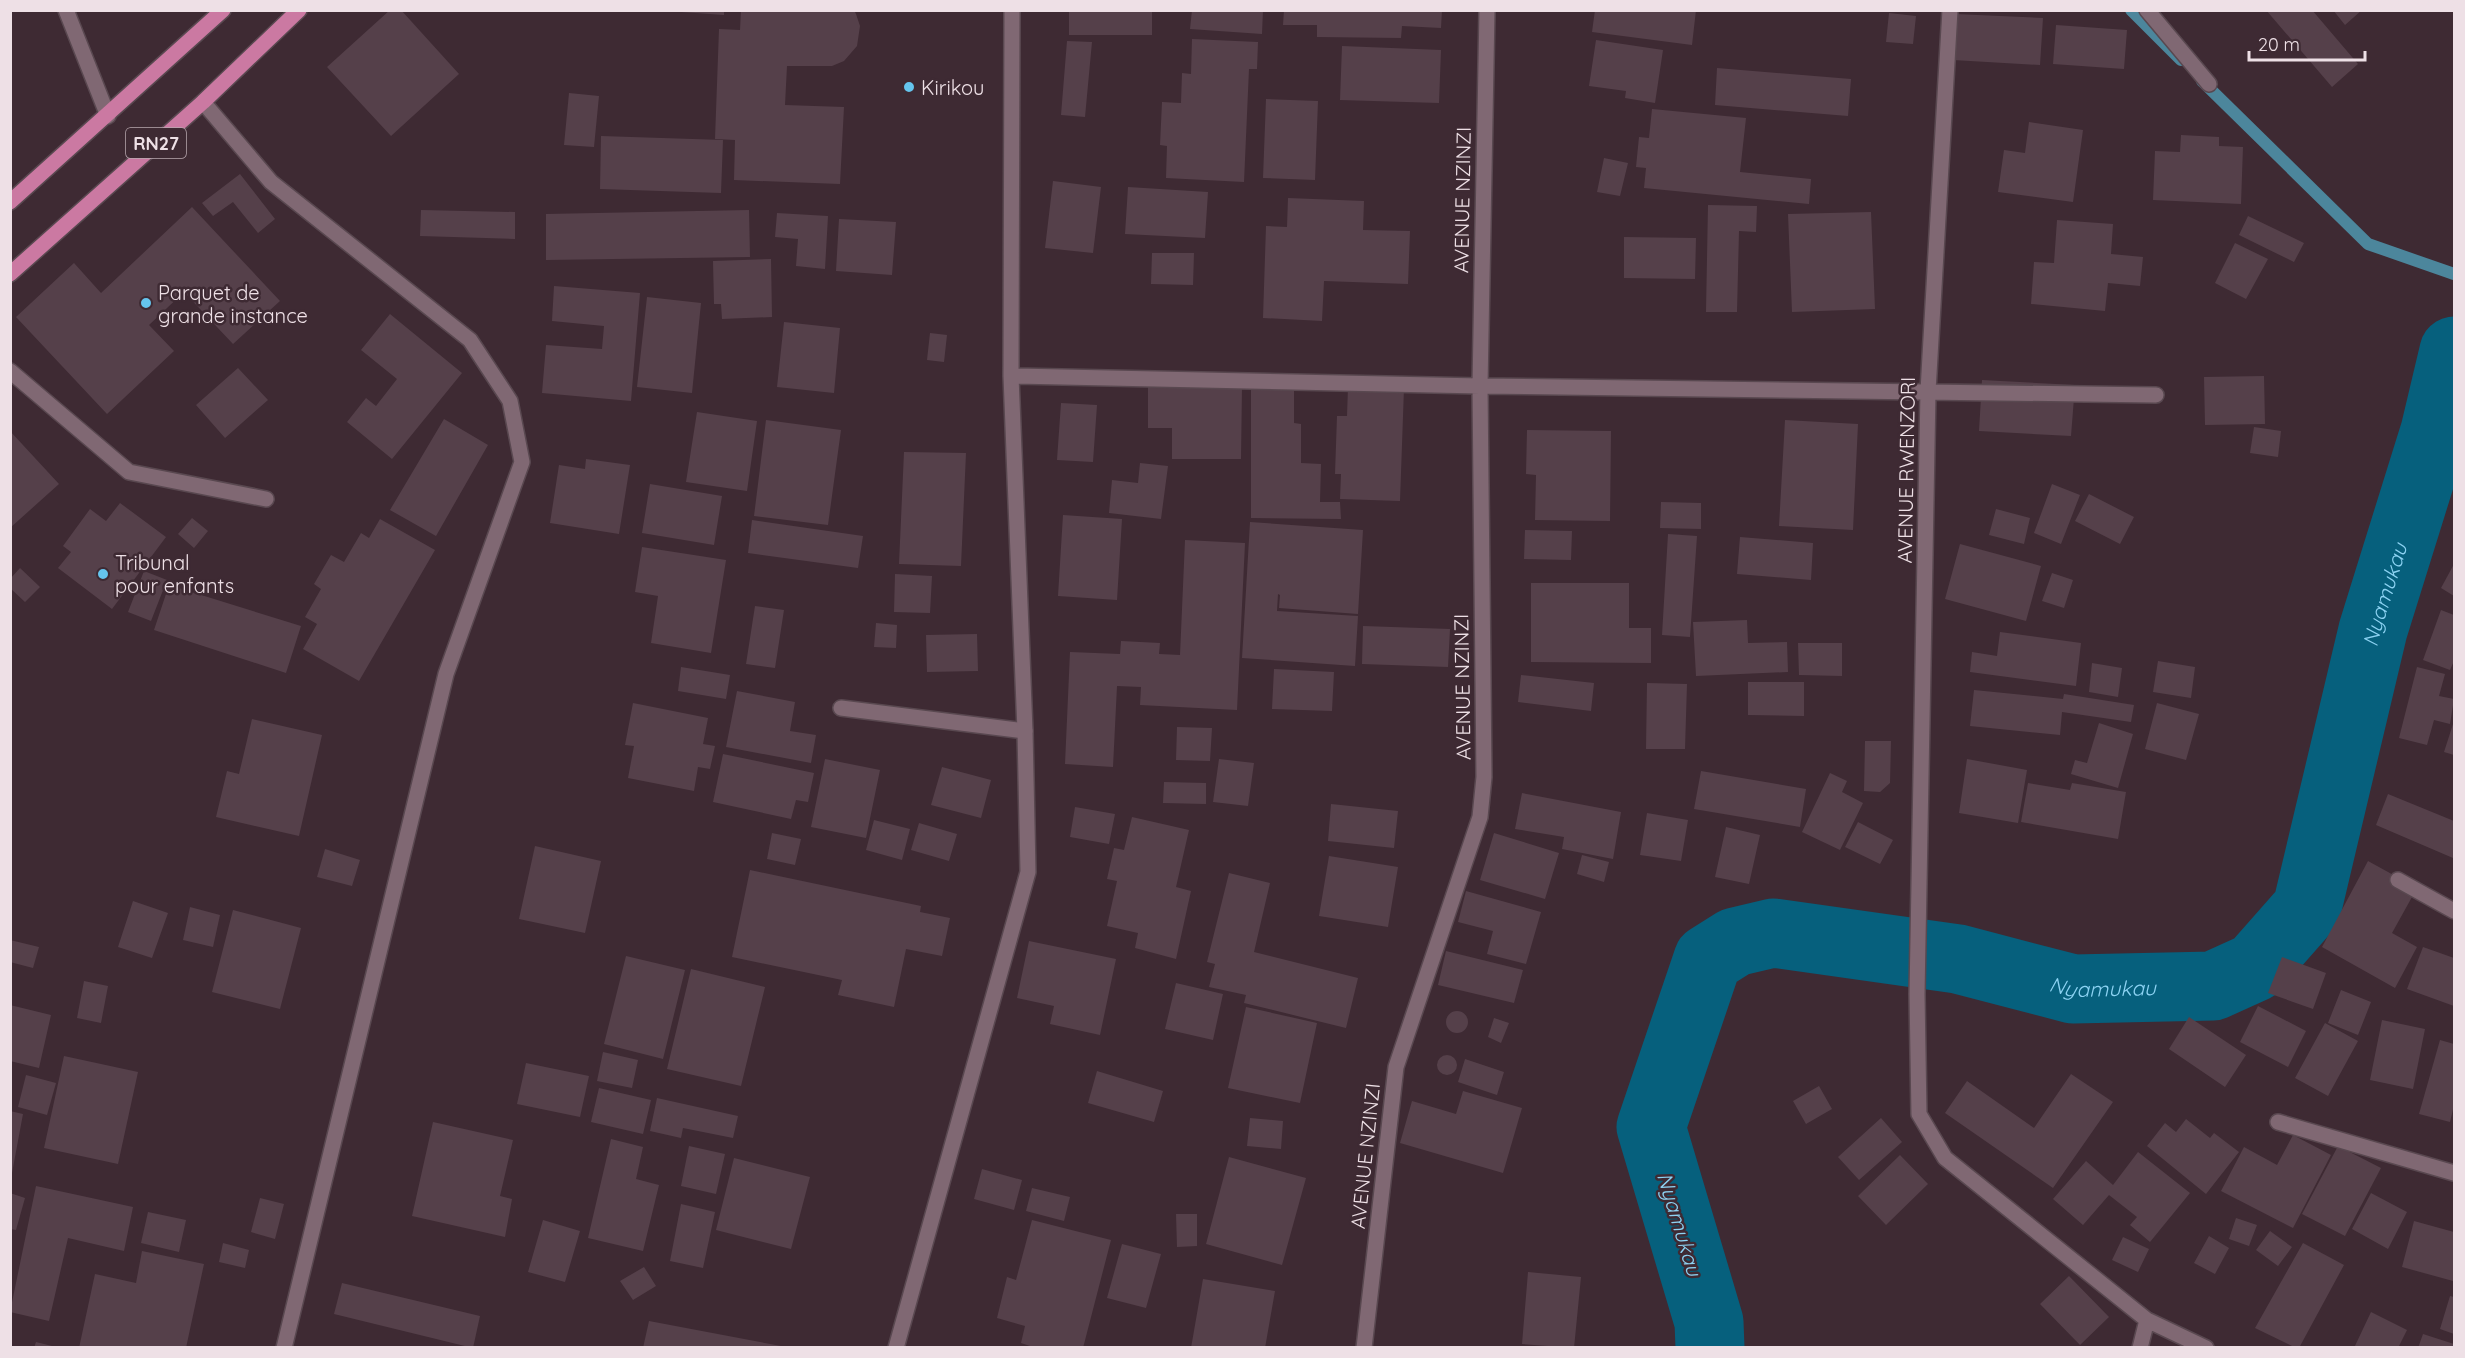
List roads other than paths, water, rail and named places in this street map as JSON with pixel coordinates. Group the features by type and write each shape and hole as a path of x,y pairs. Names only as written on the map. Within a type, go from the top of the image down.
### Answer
{"main road":[{"name":"RN27","path":"10,202 223,10"},
{"name":"RN27","path":"10,274 202,102 299,10"}],"street":[{"path":"66,10 108,116"},
{"path":"896,1347 1028,872 1025,731 1011,376 1012,10"},
{"name":"AVENUE NZINZI","path":"1364,1347 1396,1067 1480,817 1484,777 1480,386 1487,10"},
{"name":"AVENUE RWENZORI","path":"1950,10 1928,391 1917,994 1919,1114 1945,1158 2148,1320 2206,1347"},
{"path":"2147,10 2209,84"},
{"path":"202,102 272,182 470,340 510,401 522,462 446,674 284,1347"},
{"path":"10,371 129,472 266,499"},
{"path":"1011,376 1480,386 2156,394"},
{"path":"841,708 1025,731"},
{"path":"2398,880 2454,911"},
{"path":"2278,1122 2454,1173"},
{"path":"2140,1347 2148,1320"}],"waterway":[{"path":"2131,10 2181,60"},
{"path":"2202,81 2368,244 2454,274"},
{"name":"Nyamukau","path":"1710,1348 1709,1322 1651,1127 1708,959 1735,942 1773,933 1958,959 2073,989 2213,986 2255,967 2307,908 2373,630 2435,431 2454,351"}],"place":[{"name":"Kirikou","path":"909,87"},
{"name":"Parquet de grande instance","path":"146,303"},
{"name":"Tribunal pour enfants","path":"103,574"}]}
